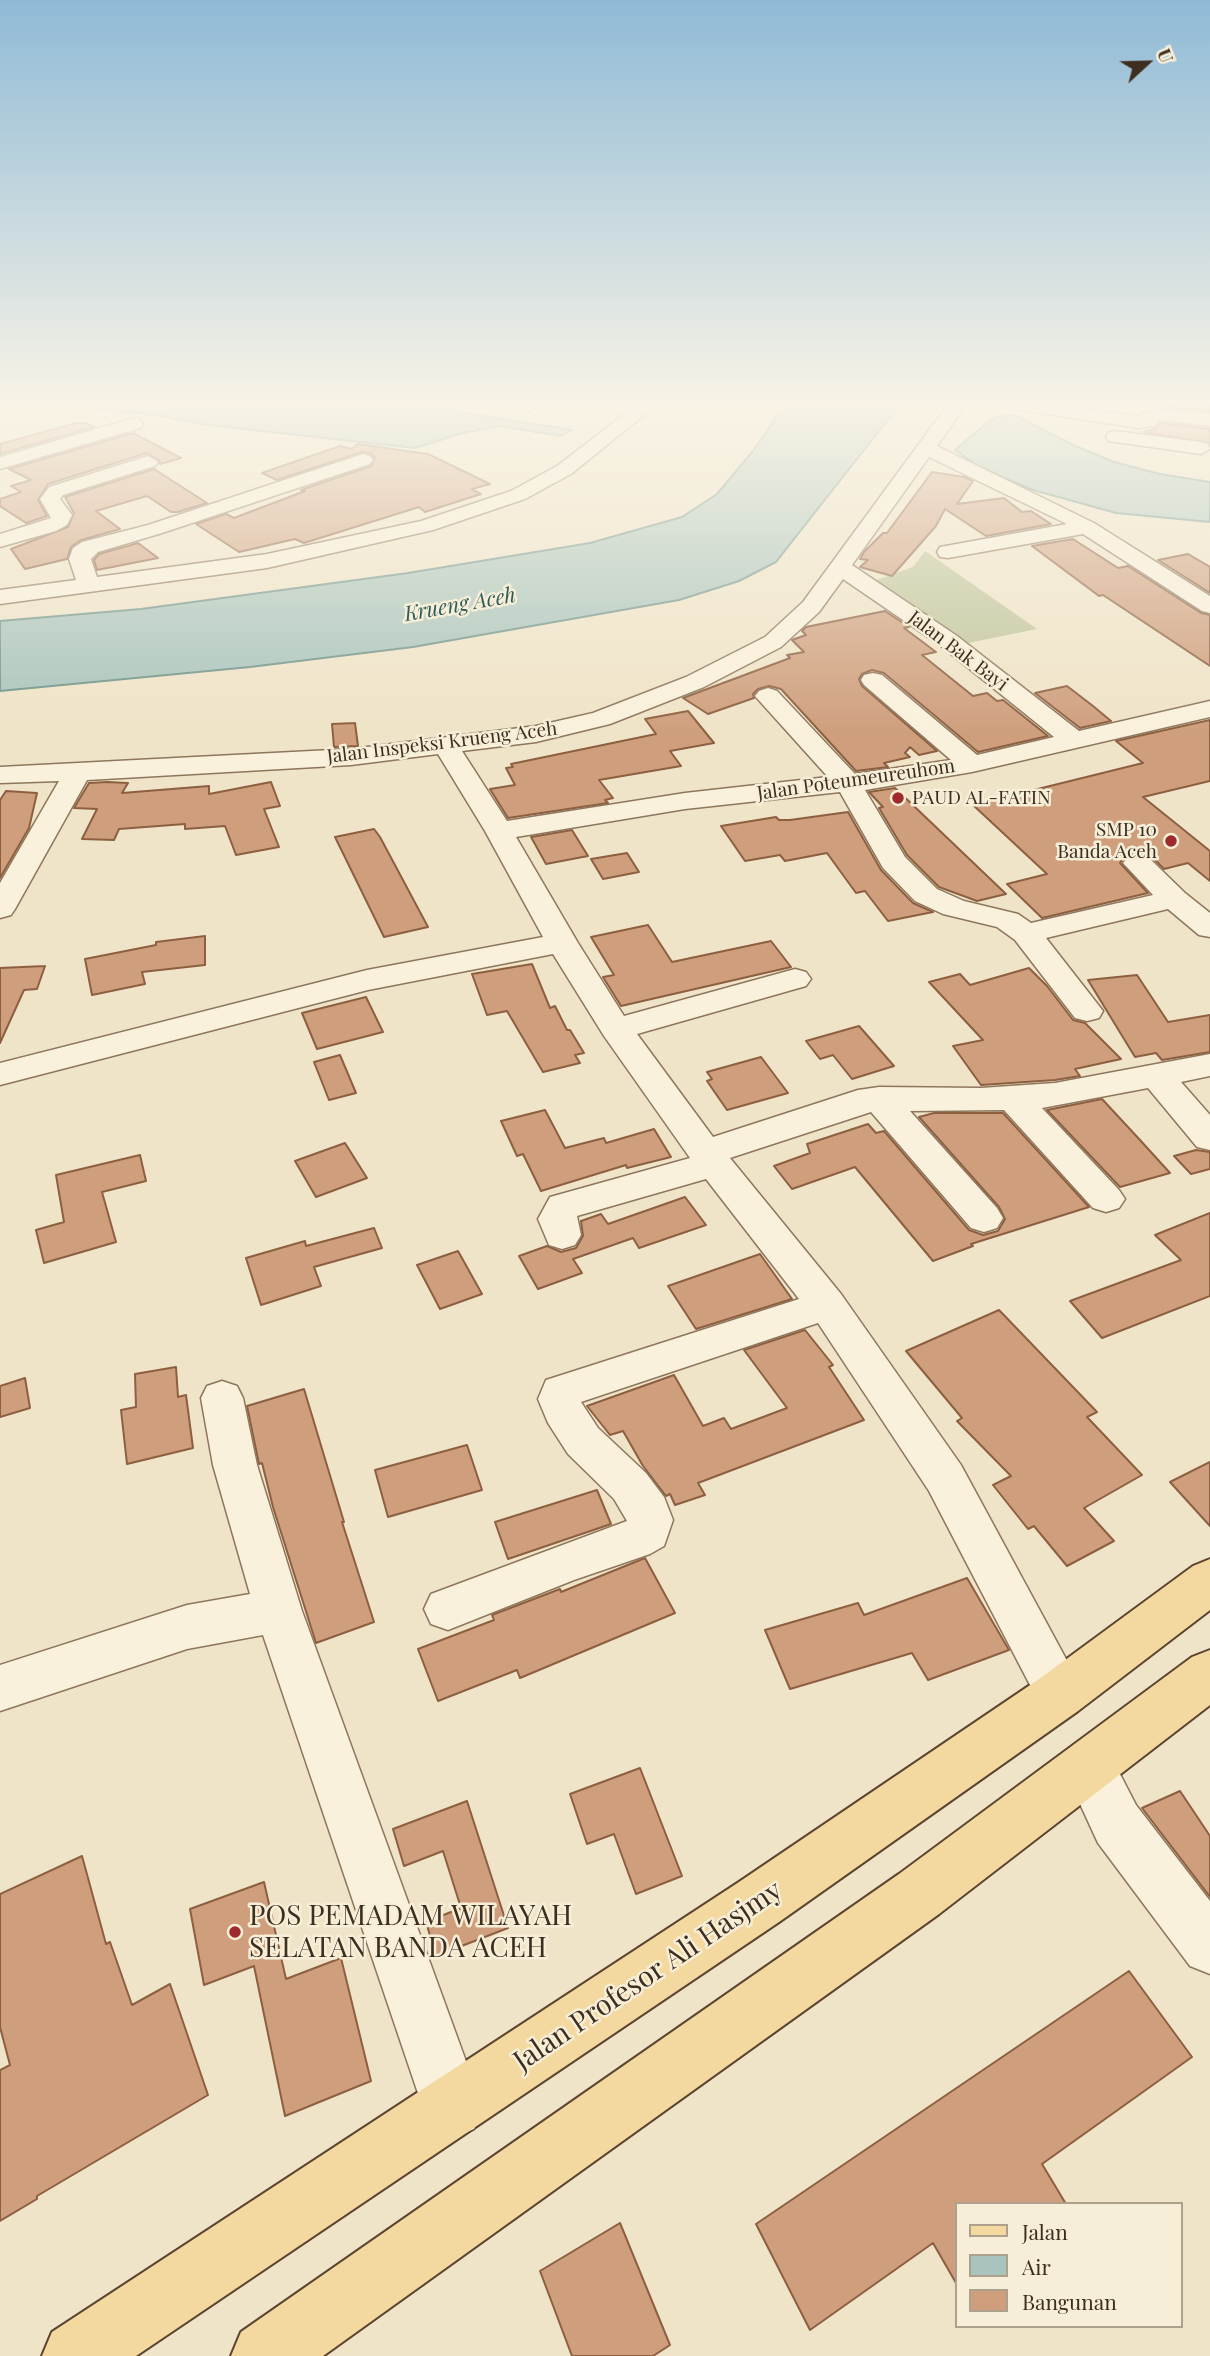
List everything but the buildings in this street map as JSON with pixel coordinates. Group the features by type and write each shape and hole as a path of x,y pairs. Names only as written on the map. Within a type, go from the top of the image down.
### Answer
{"main road":[{"name":"Jalan Profesor Ali Hasjmy","path":"76,2356 453,2108 1060,1695 1210,1581"},
{"path":"265,2356 782,1992 1210,1674"}],"street":[{"path":"0,541 60,522 61,513"},
{"path":"89,586 80,559 81,553 90,547 207,513"},
{"path":"0,597 267,561 426,526 468,513"},
{"name":"Jalan Inspeksi Krueng Aceh","path":"0,775 351,757 536,734 601,719 742,661 773,642 811,607 878,513"},
{"path":"1058,513 1087,527 1210,606"},
{"path":"948,552 1087,527"},
{"name":"Jalan Bak Bayi","path":"839,566 949,641 1074,740"},
{"path":"873,680 972,764"},
{"path":"768,696 848,783 893,862 926,895 954,908 1007,920 1026,933 1087,1011"},
{"name":"Jalan Poteumeureuhom","path":"499,831 685,801 848,783 972,764 1210,709"},
{"path":"446,746 616,1029 710,1159 827,1305 945,1478 1060,1695"},
{"path":"0,909 78,771"},
{"path":"1138,863 1174,899 1210,928"},
{"path":"1026,933 1174,899"},
{"path":"0,1074 367,980 562,943"},
{"path":"616,1029 795,979"},
{"path":"562,1235 557,1219 563,1207 710,1159 858,1102 879,1099 1055,1095 1210,1065"},
{"path":"1157,1077 1210,1138"},
{"path":"1012,1097 1106,1199"},
{"path":"879,1099 984,1218"},
{"path":"448,1609 565,1563 634,1540 648,1532 648,1511 630,1486 583,1441 563,1411 559,1399 561,1392 827,1305"},
{"path":"222,1398 235,1465 278,1611 453,2108"},
{"path":"0,1688 187,1627 278,1611"},
{"path":"1088,1767 1117,1824 1210,1946"}],"green space":[{"path":"925,551 1037,629 958,645 868,583 913,567"}],"water":[{"name":"Krueng Aceh","path":"688,513 815,513 776,562 739,581 679,600 413,647 250,667 0,691 0,621 141,609 408,573 590,543"},
{"path":"1116,513 1210,513 1210,522"}],"place":[{"name":"PAUD AL-FATIN","path":"898,798"},
{"name":"SMP 10 Banda Aceh","path":"1171,841"},
{"name":"POS PEMADAM WILAYAH SELATAN BANDA ACEH","path":"235,1932"}]}
